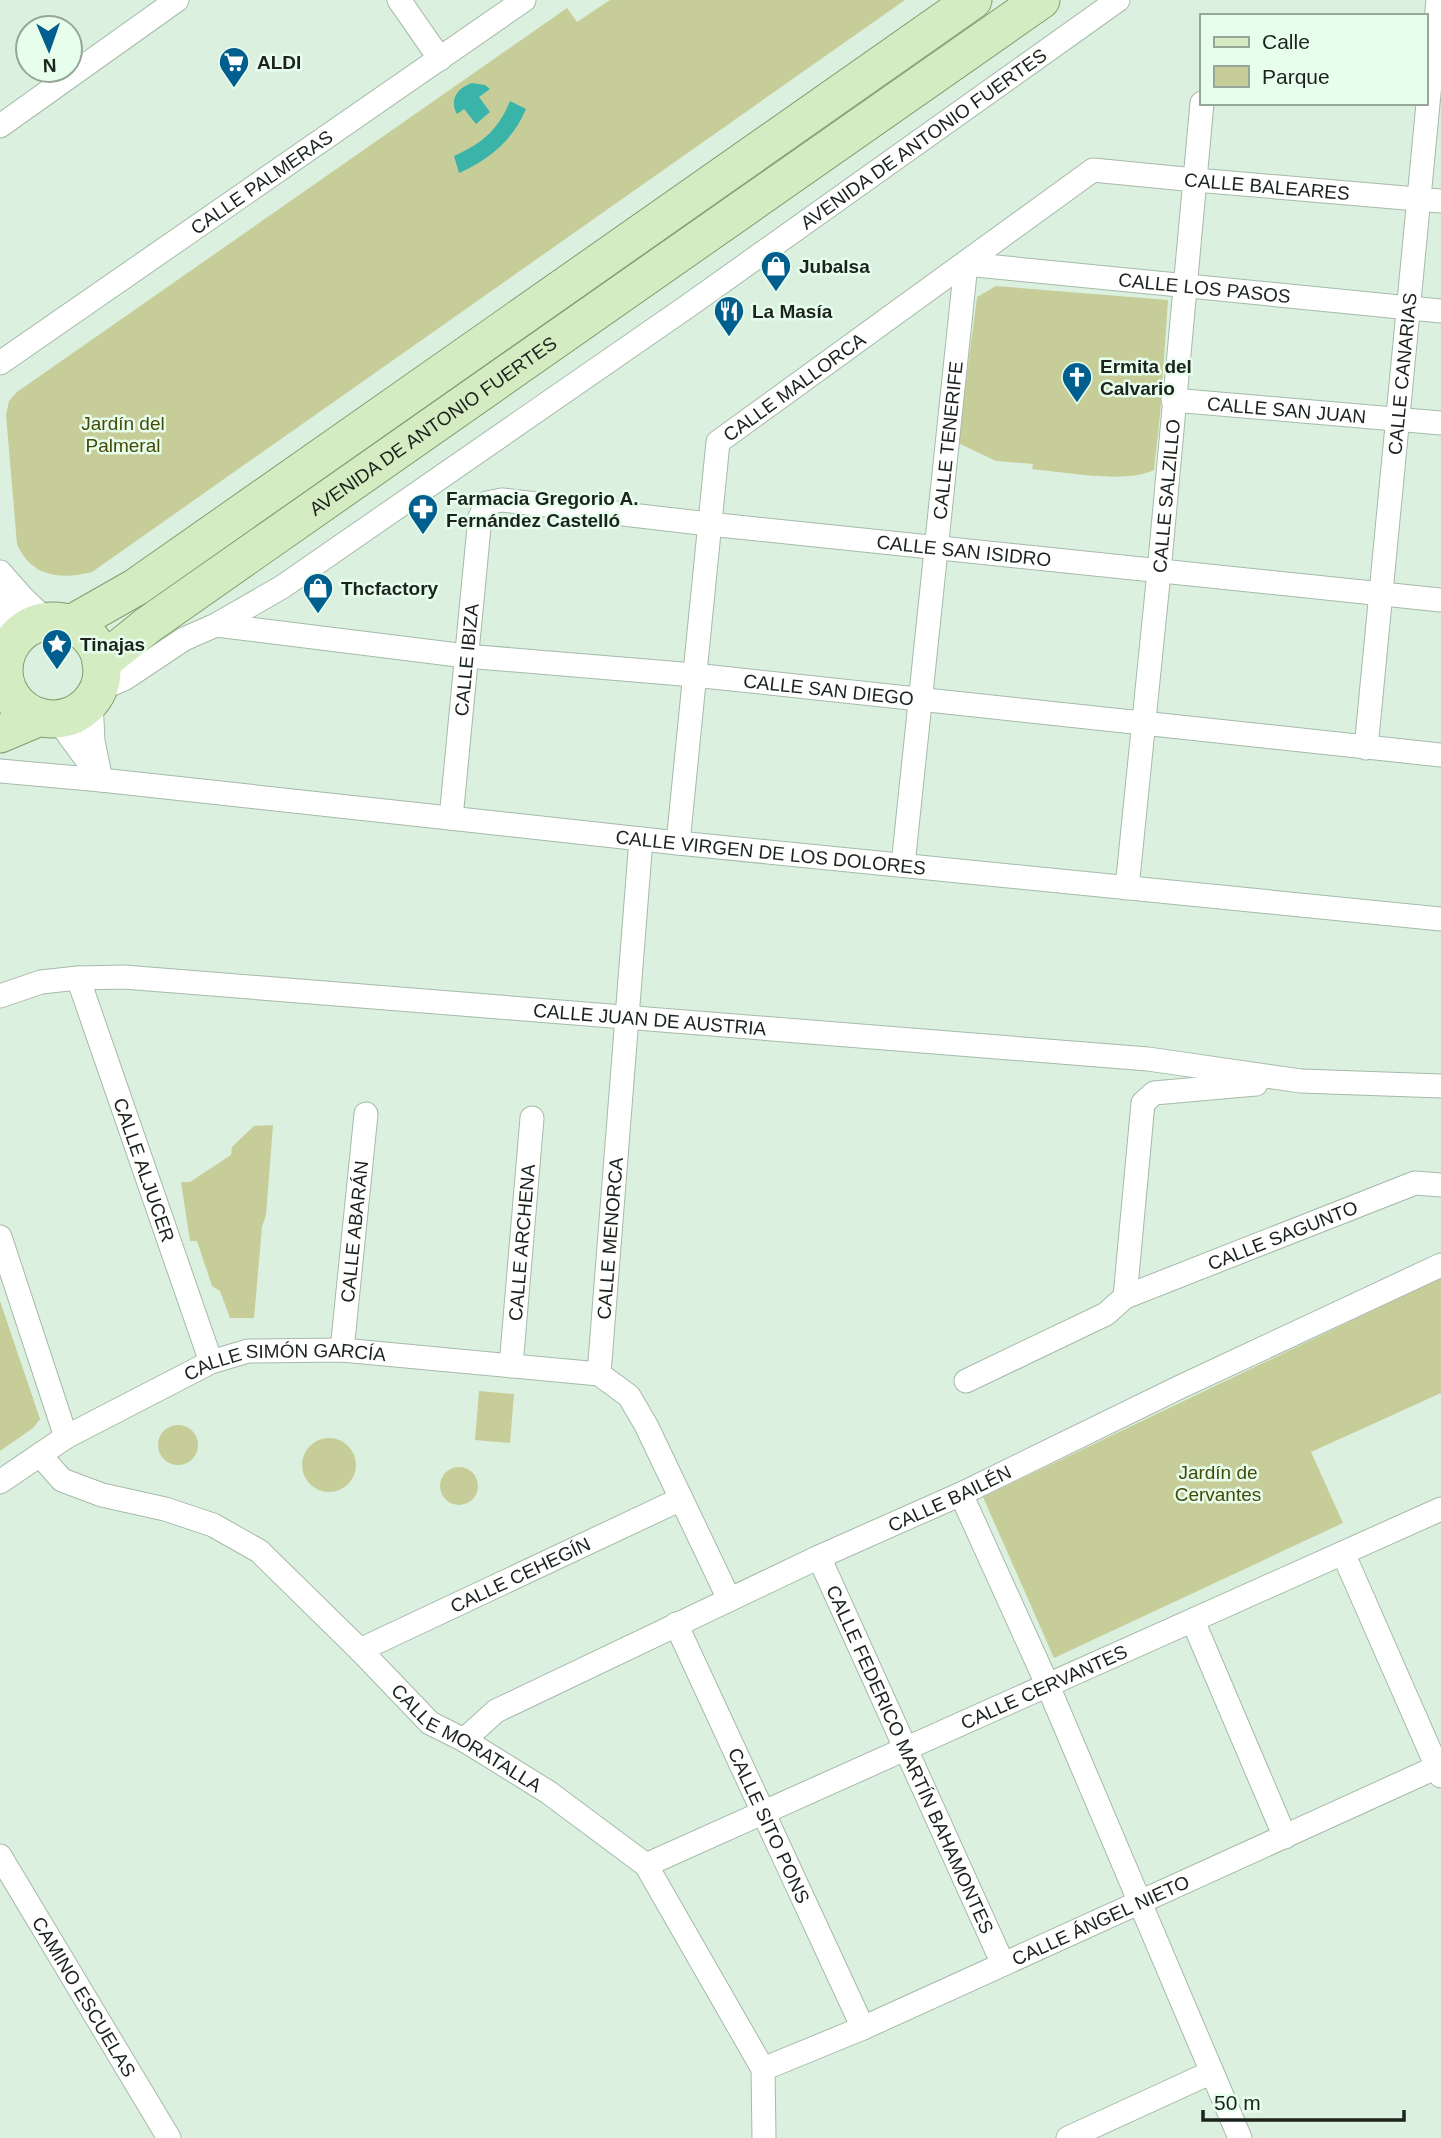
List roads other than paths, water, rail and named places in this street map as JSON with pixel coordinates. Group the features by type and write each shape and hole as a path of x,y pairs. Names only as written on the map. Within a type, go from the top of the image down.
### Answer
{"main road":[{"name":"AVENIDA DE ANTONIO FUERTES","path":"59,622 136,587 972,0"},
{"name":"AVENIDA DE ANTONIO FUERTES","path":"97,684 148,625 1041,0"},
{"path":"0,734 49,718 70,716 82,709 97,684 98,650 82,630 59,622 34,625 22,631 5,658 4,678 16,703 27,712 49,718"}],"street":[{"path":"0,126 177,0"},
{"path":"399,0 440,59"},
{"name":"CALLE PALMERAS","path":"0,363 524,0"},
{"name":"AVENIDA DE ANTONIO FUERTES","path":"97,684 124,679 184,639 216,625 282,587 699,298 1118,0"},
{"name":"CALLE CANARIAS","path":"1366,748 1408,307 1430,200 1427,94 1438,0"},
{"name":"CALLE SALZILLO","path":"1127,888 1202,105"},
{"name":"CALLE BALEARES","path":"1093,170 1430,200"},
{"name":"CALLE MALLORCA","path":"678,843 718,442 1093,170"},
{"name":"CALLE LOS PASOS","path":"966,264 1441,311"},
{"name":"CALLE TENERIFE","path":"903,865 966,264"},
{"name":"CALLE SAN JUAN","path":"1173,400 1441,424"},
{"name":"CALLE SAN ISIDRO","path":"487,503 502,500 1441,600"},
{"name":"CALLE IBIZA","path":"451,818 480,517 487,503"},
{"path":"0,574 23,598 59,622"},
{"path":"0,574 8,604 5,658"},
{"name":"CALLE SAN DIEGO","path":"216,625 466,656 694,676 1441,755"},
{"path":"97,684 93,741 101,779"},
{"path":"49,718 101,779"},
{"name":"CALLE VIRGEN DE LOS DOLORES","path":"0,771 101,779 678,843 1441,919"},
{"name":"CALLE MENORCA","path":"599,1374 641,839"},
{"name":"CALLE JUAN DE AUSTRIA","path":"0,996 41,982 124,977 1148,1059 1301,1081 1441,1086"},
{"name":"CALLE ALJUCER","path":"78,978 211,1362"},
{"name":"CALLE JUAN DE AUSTRIA","path":"1125,1297 1143,1103 1154,1093 1301,1081"},
{"name":"CALLE ABARÁN","path":"342,1350 366,1114"},
{"name":"CALLE ARCHENA","path":"511,1366 532,1118"},
{"name":"CALLE SAGUNTO","path":"966,1381 1106,1314 1125,1297 1415,1183 1441,1185"},
{"path":"0,1237 65,1437"},
{"name":"CALLE BAILÉN","path":"464,1740 496,1711 729,1599 961,1494 1180,1387 1441,1265"},
{"name":"CALLE SIMÓN GARCÍA","path":"0,1482 65,1437 211,1362 248,1351 342,1350 599,1374"},
{"path":"599,1374 629,1396 646,1425 729,1599"},
{"name":"CALLE MORATALLA","path":"40,1455 62,1480 102,1495 165,1509 213,1525 259,1551 430,1724 464,1740 548,1793 646,1865 763,2069 764,2138"},
{"path":"961,1494 1048,1686 1240,2138"},
{"name":"CALLE CEHEGÍN","path":"359,1650 681,1499"},
{"name":"CALLE CERVANTES","path":"646,1865 1441,1509"},
{"path":"1343,1553 1439,1771"},
{"name":"CALLE FEDERICO MARTÍN BAHAMONTES","path":"820,1557 1003,1964"},
{"path":"1193,1621 1285,1837"},
{"name":"CALLE SITO PONS","path":"676,1624 863,2028"},
{"name":"CALLE ÁNGEL NIETO","path":"763,2069 863,2028 1285,1837 1439,1771"},
{"name":"CAMINO ESCUELAS","path":"0,1856 169,2138"},
{"path":"1068,2138 1212,2072"}],"water":[{"path":"472,83 485,85 490,89 479,97 490,112 476,124 464,109 457,114 454,104 459,91"},
{"path":"510,101 526,109 514,130 490,155 459,173 454,156 473,146 495,128"}],"place":[{"name":"ALDI","path":"234,89"},
{"name":"Jubalsa","path":"776,293"},
{"name":"La Masía","path":"729,338"},
{"name":"Ermita del Calvario","path":"1077,404"},
{"name":"Farmacia Gregorio A. Fernández Castelló","path":"423,536"},
{"name":"Thcfactory","path":"318,615"},
{"name":"Tinajas","path":"57,671"}],"park label":[{"name":"Jardín del Palmeral","path":"123,434"},
{"name":"Jardín de Cervantes","path":"1218,1483"}]}
